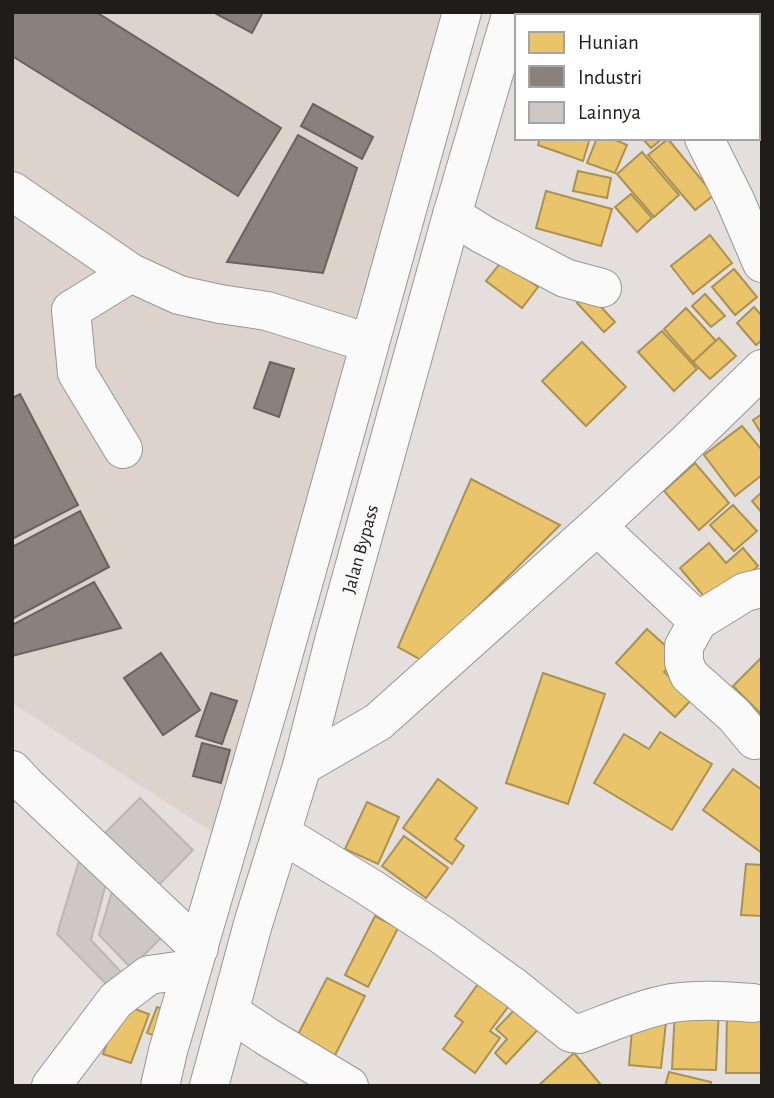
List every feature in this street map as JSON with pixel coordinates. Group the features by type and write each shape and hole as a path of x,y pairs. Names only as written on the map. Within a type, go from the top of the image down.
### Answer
{"main road":[{"path":"160,1086 463,12"},
{"name":"Jalan Bypass","path":"209,1086 253,924 302,766 452,215 512,12"},
{"path":"705,140 736,200 762,263"},
{"path":"12,191 131,273 178,295 267,311 369,343"},
{"path":"452,215 565,278 602,288"},
{"path":"123,449 77,373 71,310 131,273"},
{"path":"302,766 378,722 597,526 762,369"},
{"path":"597,526 698,621"},
{"path":"755,740 734,715 689,675 684,662 684,646 698,621 745,592 762,588"},
{"path":"12,770 195,958"},
{"path":"282,834 442,935 571,1033 579,1034 648,1009 671,1004 693,1001 753,1003"},
{"path":"51,1086 116,1000 149,975 195,958"},
{"path":"230,1012 349,1086"}],"shaded area":[{"path":"12,12 472,12 239,849 12,703"}],"building: Hunian":[{"path":"702,12 753,14 704,14"},
{"path":"760,23 762,25 760,62"},
{"path":"539,140 589,140 583,161 538,145"},
{"path":"596,140 616,140 627,145 615,173 587,163"},
{"path":"644,140 661,140 651,148"},
{"path":"669,140 714,195 695,210 648,155"},
{"path":"642,152 679,195 654,217 617,174"},
{"path":"578,171 611,178 607,198 573,191"},
{"path":"546,191 612,209 601,246 536,228"},
{"path":"631,194 652,218 637,232 615,207"},
{"path":"710,235 732,263 693,294 671,266"},
{"path":"502,261 538,287 522,308 486,281"},
{"path":"734,269 757,297 735,315 712,287"},
{"path":"588,293 615,322 604,332 577,303"},
{"path":"705,294 725,316 711,327 692,306"},
{"path":"754,307 762,316 762,340 756,345 737,323"},
{"path":"686,308 716,341 693,362 664,329"},
{"path":"662,331 697,369 674,391 638,352"},
{"path":"719,338 736,356 710,379 693,362"},
{"path":"582,342 626,387 586,426 542,381"},
{"path":"762,414 762,435 753,420"},
{"path":"742,426 762,450 762,475 735,496 704,455"},
{"path":"695,463 729,503 699,530 664,491"},
{"path":"471,479 560,525 423,661 398,647"},
{"path":"762,492 762,513 752,501"},
{"path":"733,505 757,531 734,551 710,525"},
{"path":"709,543 726,563 743,548 758,566 712,606 680,568"},
{"path":"647,629 678,657 664,672 693,698 675,717 616,663"},
{"path":"762,657 762,715 733,686"},
{"path":"543,673 605,694 568,804 506,783"},
{"path":"660,732 712,764 672,830 594,783 624,734 649,749"},
{"path":"733,769 762,790 762,853 703,810"},
{"path":"438,779 477,808 455,839 464,846 452,864 403,828"},
{"path":"367,802 399,817 378,864 345,849"},
{"path":"404,836 448,868 426,898 382,866"},
{"path":"746,864 762,865 762,916 741,915"},
{"path":"375,916 398,928 368,987 345,975"},
{"path":"486,973 517,995 490,1031 500,1038 475,1073 443,1049 463,1022 455,1016"},
{"path":"327,978 365,996 328,1069 290,1050"},
{"path":"521,1003 543,1024 506,1064 495,1053 507,1039 496,1029"},
{"path":"121,1004 149,1014 131,1063 103,1054"},
{"path":"157,1007 171,1012 162,1038 147,1033"},
{"path":"675,1008 719,1009 716,1070 672,1069"},
{"path":"727,1013 762,1013 762,1073 726,1073"},
{"path":"633,1018 666,1022 661,1068 629,1065"},
{"path":"574,1053 602,1086 538,1086"},
{"path":"669,1072 711,1082 710,1086 665,1086"}],"building: Industri":[{"path":"12,12 96,12 281,128 238,196 12,56"},
{"path":"213,12 263,12 252,33"},
{"path":"313,104 373,137 362,159 301,126"},
{"path":"298,135 357,168 323,273 227,262"},
{"path":"270,362 294,369 279,417 254,408"},
{"path":"20,394 78,505 12,539 12,398"},
{"path":"80,511 109,567 12,619 12,547"},
{"path":"94,582 121,628 12,656 12,625"},
{"path":"161,653 200,710 163,735 124,678"},
{"path":"211,693 237,701 222,744 196,736"},
{"path":"202,743 230,750 221,783 193,776"}],"building: Lainnya":[{"path":"140,798 193,850 150,894 97,841"},
{"path":"81,854 108,876 91,940 123,974 111,989 57,934"},
{"path":"114,885 166,933 131,968 99,935"}]}
